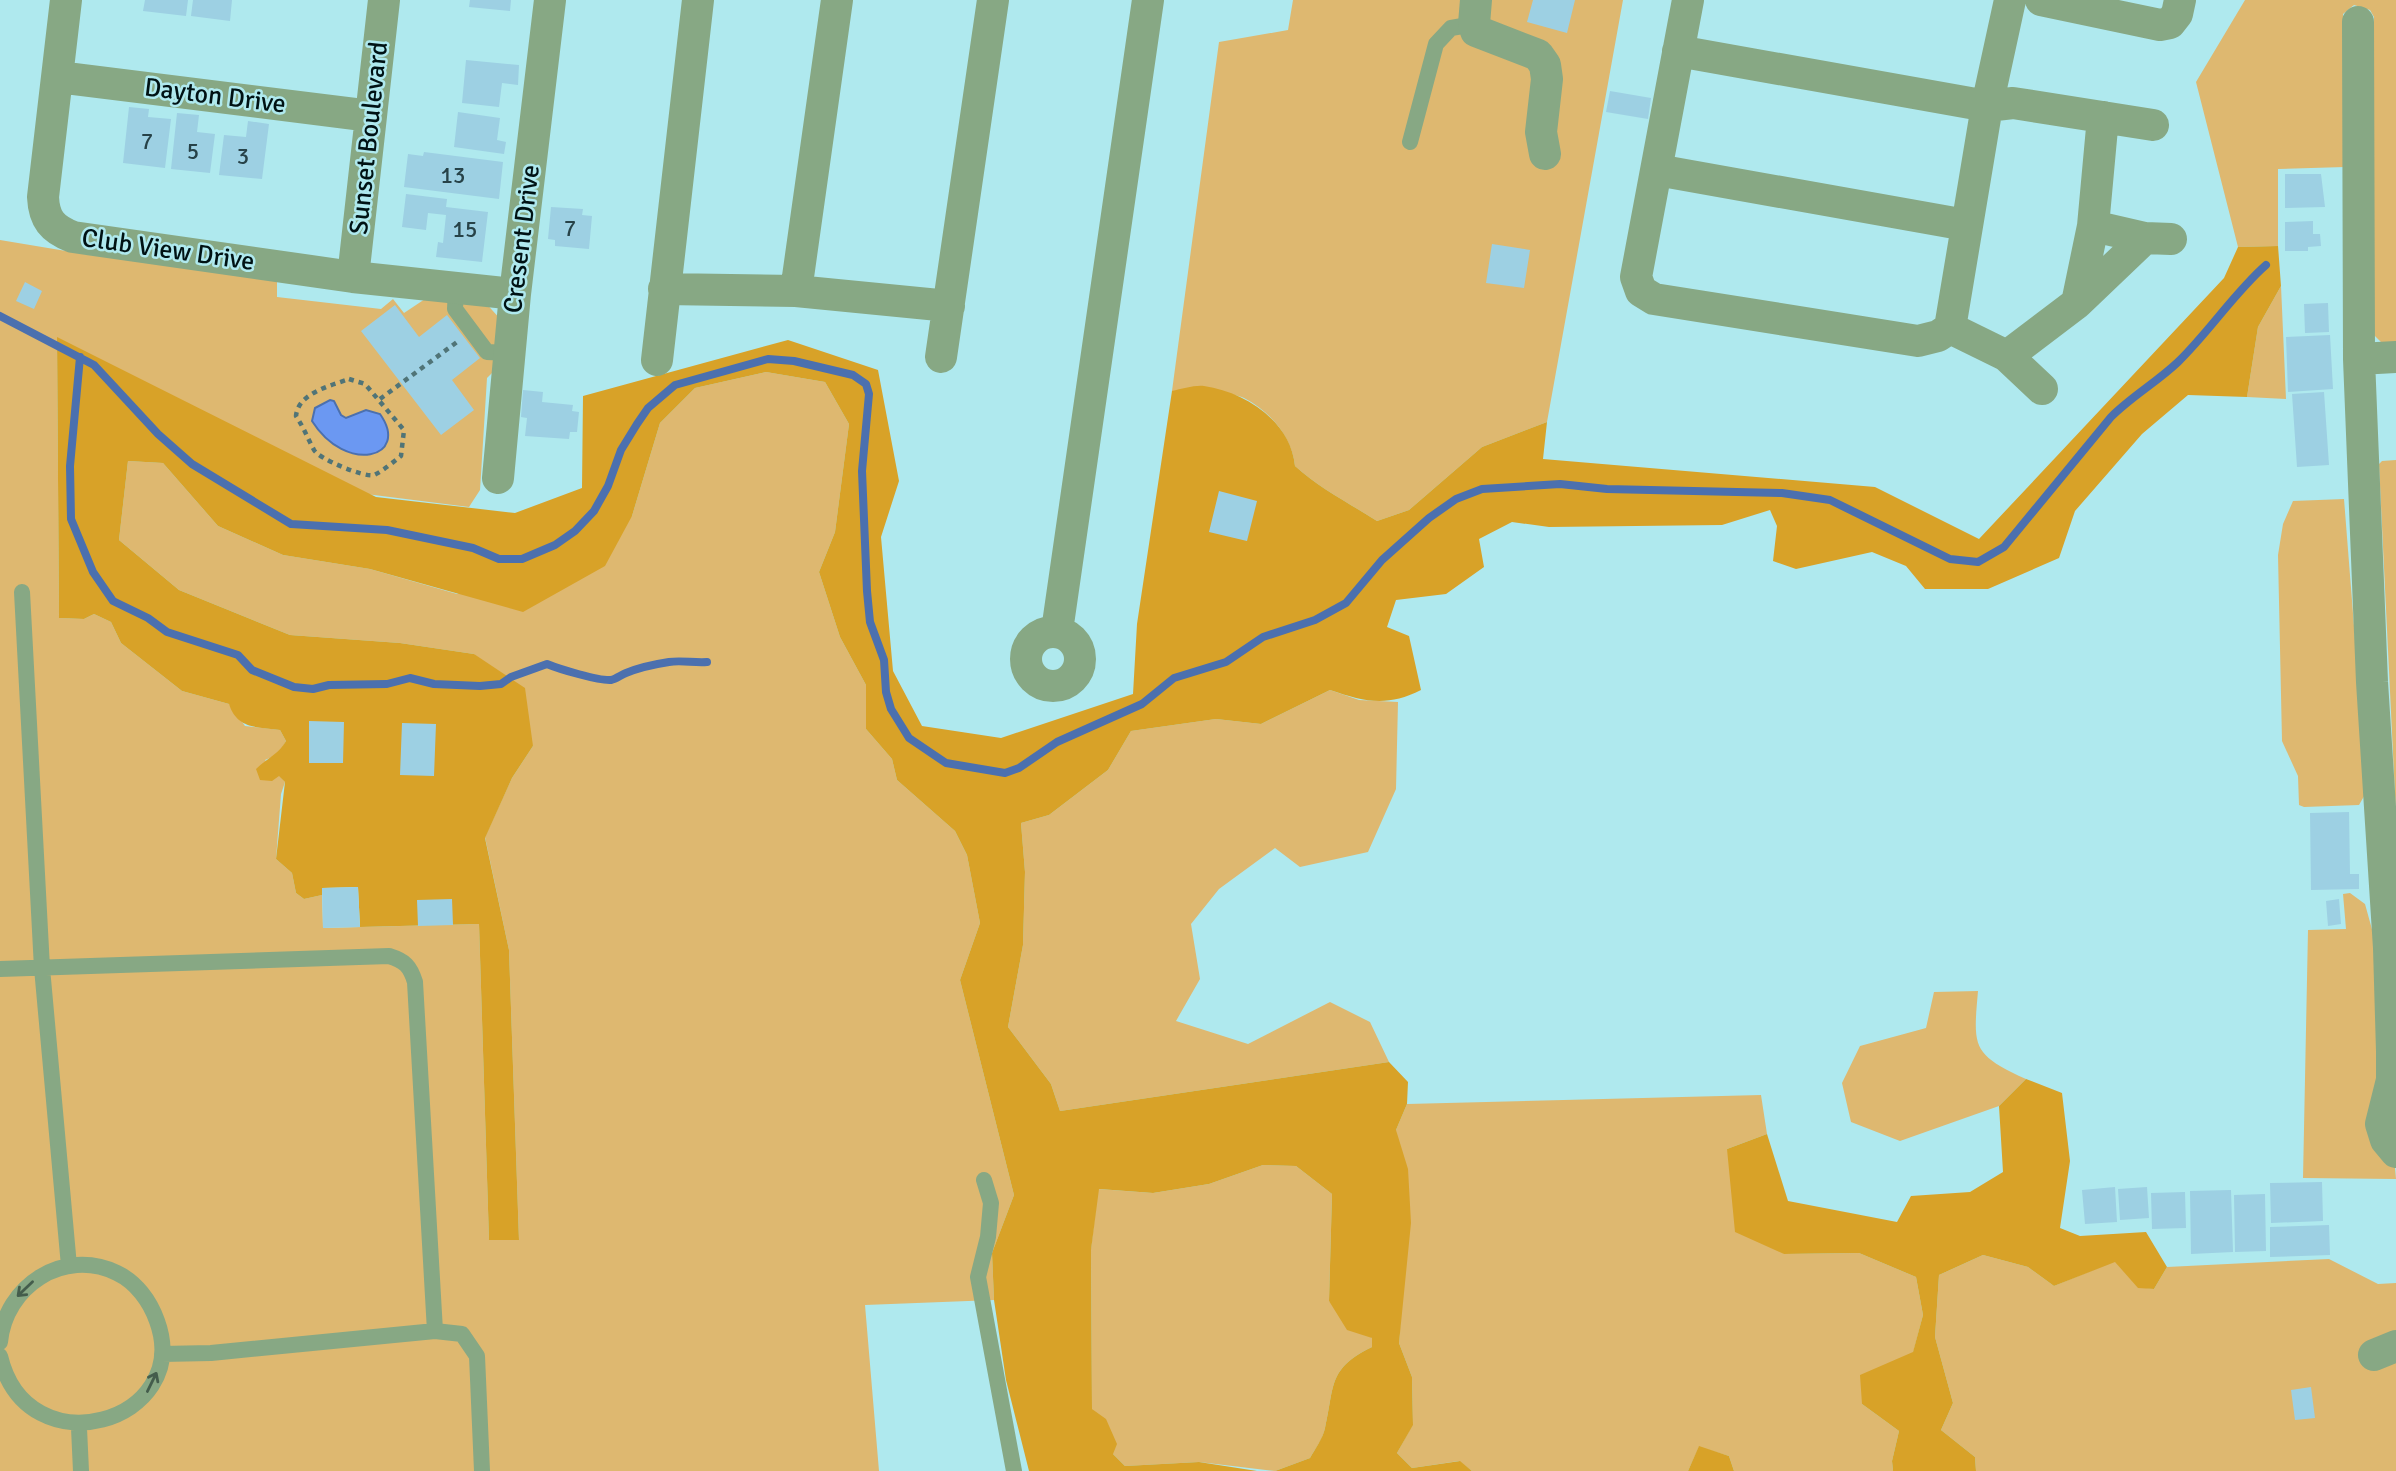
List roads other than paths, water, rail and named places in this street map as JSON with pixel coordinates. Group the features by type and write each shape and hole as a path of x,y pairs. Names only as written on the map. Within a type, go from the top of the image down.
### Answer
{"street":[{"name":"Club View Drive","path":"66,0 43,197 44,213 60,232 73,237 353,277 515,294"},
{"name":"Sunset Boulevard","path":"353,277 384,0"},
{"name":"Cresent Drive","path":"498,478 515,294 550,0"},
{"path":"657,360 698,0"},
{"path":"796,291 837,0"},
{"path":"941,356 993,0"},
{"path":"1057,631 1148,0"},
{"path":"1688,0 1636,277 1641,291 1654,299 1918,341 1938,336 1950,328 1987,106 2010,0"},
{"path":"2041,0 2160,25 2170,23 2177,14 2180,0"},
{"path":"1475,12 1476,31 1488,38 1538,55 1545,65 1547,79 1541,132 1545,154"},
{"path":"2358,22 2359,359 2372,682 2389,948 2394,1080 2382,1124 2386,1140 2396,1152"},
{"path":"1678,51 1987,106 2013,103 2153,125"},
{"name":"Dayton Drive","path":"58,77 371,116"},
{"path":"2077,303 2092,226 2103,117"},
{"path":"1657,170 1966,225"},
{"path":"2007,356 2158,238 2092,226"},
{"path":"664,289 796,291 949,306"},
{"path":"1950,328 2007,356 2042,389"},
{"path":"2359,359 2396,357"}],"lane":[{"path":"1410,142 1436,44 1451,28 1475,12"},
{"path":"456,288 455,309 488,352 509,353"},
{"path":"22,592 42,968 69,1266"},
{"path":"0,969 389,957 403,960 410,968 415,982 435,1331"},
{"path":"984,1180 990,1203 988,1237 978,1277 1014,1471"},
{"path":"0,1342 1,1328 10,1305 26,1286 46,1272 69,1266 93,1266 117,1273 137,1287 152,1306 160,1329 162,1354 156,1378 134,1407 125,1415 103,1425 79,1428 55,1424 33,1413 16,1397 4,1376 0,1356"},
{"path":"162,1354 211,1353 435,1331 463,1334 477,1356 482,1471"},
{"path":"79,1428 81,1471"}],"water":[{"path":"330,400 334,401 341,415 346,418 366,410 380,414 387,429 387,441 381,450 370,454 357,454 341,449 326,438 312,421 315,408"}],"waterway":[{"path":"0,316 94,365 158,434 192,464 291,524 387,530 473,548 499,559 522,559 555,545 575,531 594,511 608,486 621,450 637,424 648,408 675,385 768,359 794,361 853,375 866,384 869,394 862,471 867,591 870,622 884,660 886,692 891,709 909,738 946,763 1005,773 1019,768 1057,742 1142,704 1174,678 1226,662 1263,637 1315,620 1346,603 1382,560 1429,518 1456,499 1482,489 1560,484 1607,489 1782,493 1830,500 1950,559 1978,562 2004,547 2111,417 2178,362 2266,265"},
{"path":"80,357 70,466 71,519 93,572 113,601 148,618 167,632 238,655 252,670 294,687 313,689 329,685 387,684 410,678 434,684 501,684 511,677 547,664 569,672 611,680 658,664 674,661 707,662"}]}
